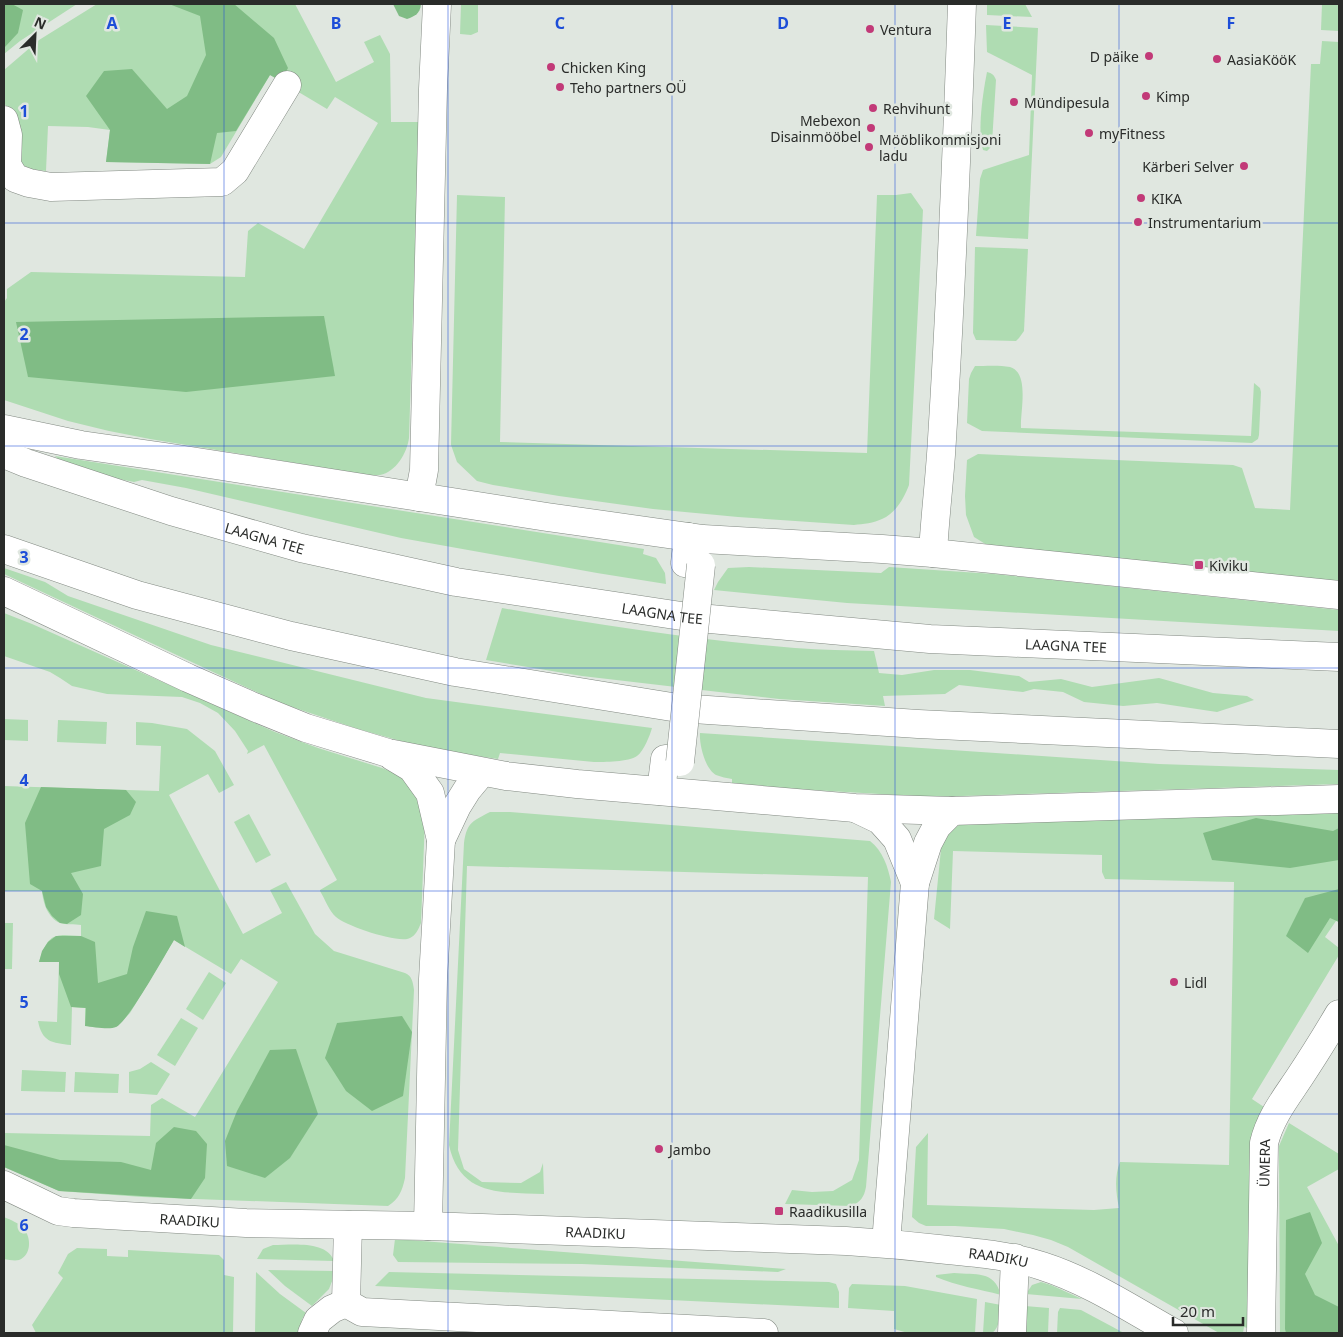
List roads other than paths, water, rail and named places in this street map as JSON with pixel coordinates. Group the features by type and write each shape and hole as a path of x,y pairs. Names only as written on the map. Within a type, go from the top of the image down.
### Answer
{"street":[{"path":"419,497 424,470 433,89 437,4"},
{"path":"934,553 957,162 962,4"},
{"path":"4,120 8,135 7,166 15,178 29,183 51,187 222,182 234,171 287,85"},
{"path":"4,410 165,457"},
{"path":"4,429 80,445 547,517 694,551 882,549 1339,595"},
{"name":"LAAGNA TEE","path":"4,454 171,511 301,548 456,582 688,617 930,639 1339,657"},
{"path":"4,549 137,594 291,636 455,672 678,708 918,724 1339,744"},
{"path":"669,792 694,551"},
{"path":"4,591 254,707 306,728 388,753 482,772 568,783 855,808 952,811 1339,799"},
{"path":"4,599 80,627"},
{"path":"388,753 412,768 430,793 441,840 434,980 428,1226"},
{"path":"441,840 457,806 482,772"},
{"path":"855,808 880,820 898,839 915,883"},
{"path":"886,1243 915,883 928,843 937,826 952,811"},
{"name":"ÜMERA","path":"1261,1333 1264,1143 1268,1128 1276,1114 1339,1014"},
{"name":"RAADIKU","path":"4,1185 58,1211 73,1214 246,1222 428,1226 886,1243 1015,1258 1043,1266 1073,1278 1174,1333"},
{"path":"346,1303 348,1225"},
{"path":"1012,1333 1015,1258"},
{"path":"312,1333 318,1320 332,1309 346,1303"},
{"path":"346,1303 362,1312 764,1333"}],"place":[{"name":"Ventura","path":"870,29"},
{"name":"D päike","path":"1149,56"},
{"name":"AasiaKööK","path":"1217,59"},
{"name":"Chicken King","path":"551,67"},
{"name":"Teho partners OÜ","path":"560,87"},
{"name":"Kimp","path":"1146,96"},
{"name":"Mündipesula","path":"1014,102"},
{"name":"Rehvihunt","path":"873,108"},
{"name":"Mebexon Disainmööbel","path":"871,128"},
{"name":"myFitness","path":"1089,133"},
{"name":"Mööblikommisjoni ladu","path":"869,147"},
{"name":"Kärberi Selver","path":"1244,166"},
{"name":"KIKA","path":"1141,198"},
{"name":"Instrumentarium","path":"1138,222"},
{"name":"Kiviku","path":"1199,565"},
{"name":"Lidl","path":"1174,982"},
{"name":"Jambo","path":"659,1149"},
{"name":"Raadikusilla","path":"779,1211"}]}
